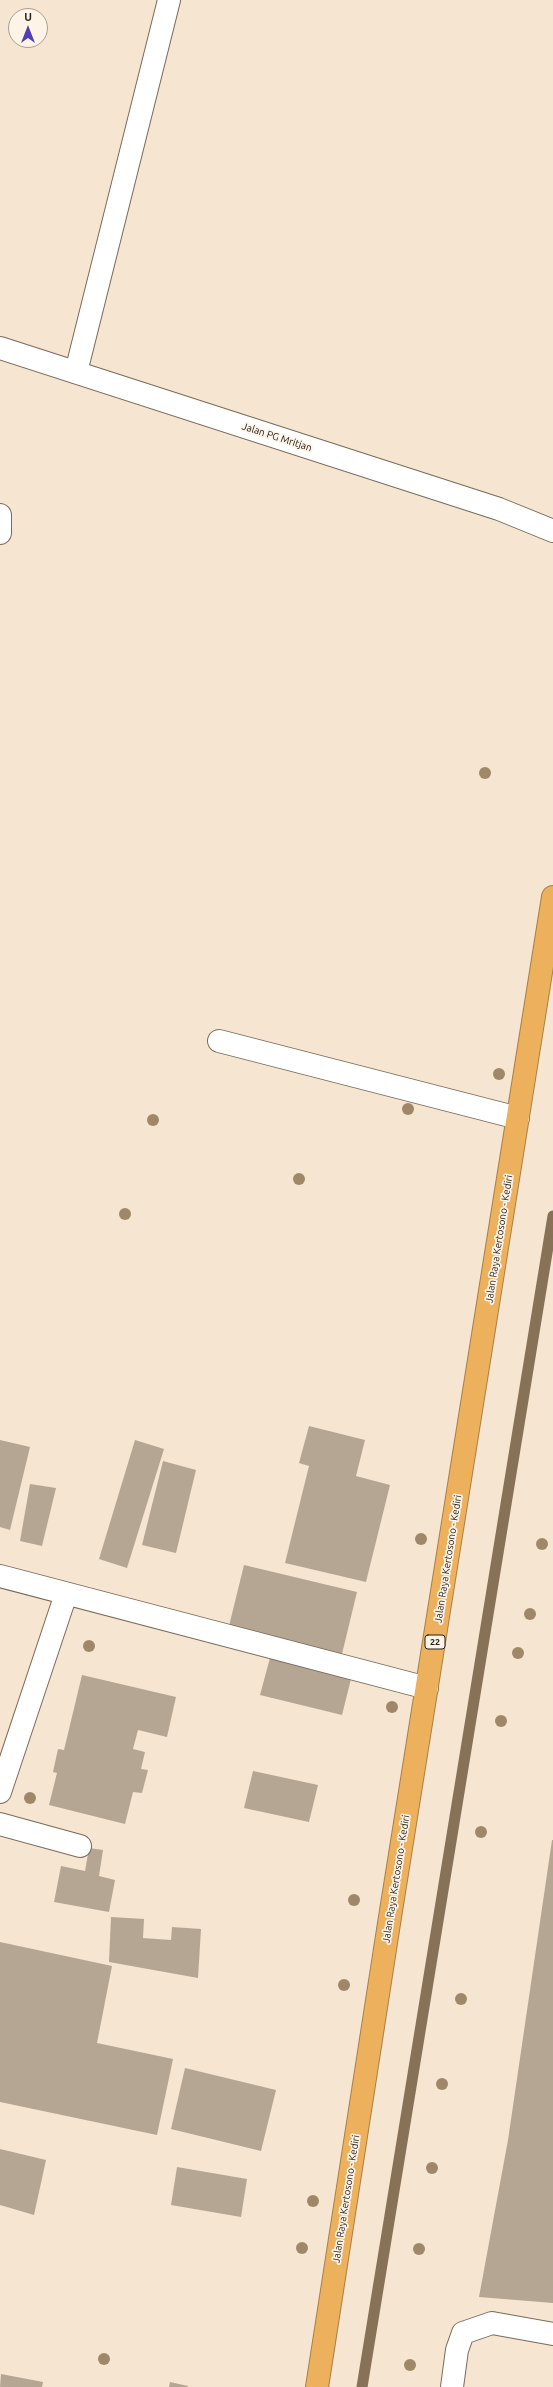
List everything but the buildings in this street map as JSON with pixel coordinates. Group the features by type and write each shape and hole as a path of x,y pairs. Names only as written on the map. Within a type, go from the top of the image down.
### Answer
{"highway":[{"name":"Jalan Raya Kertosono - Kediri","path":"317,2387 390,1917 553,897"}],"street":[{"path":"76,372 169,0"},
{"name":"Jalan PG Mritjan","path":"0,348 499,509 553,532"},
{"path":"0,515 0,533"},
{"path":"219,1041 518,1118"},
{"path":"0,1576 427,1688"},
{"path":"0,1792 66,1594"},
{"path":"0,1824 80,1846"},
{"path":"452,2387 457,2350 463,2333 492,2323 553,2334"}],"waterway":[{"path":"362,2387 553,1216"}]}
